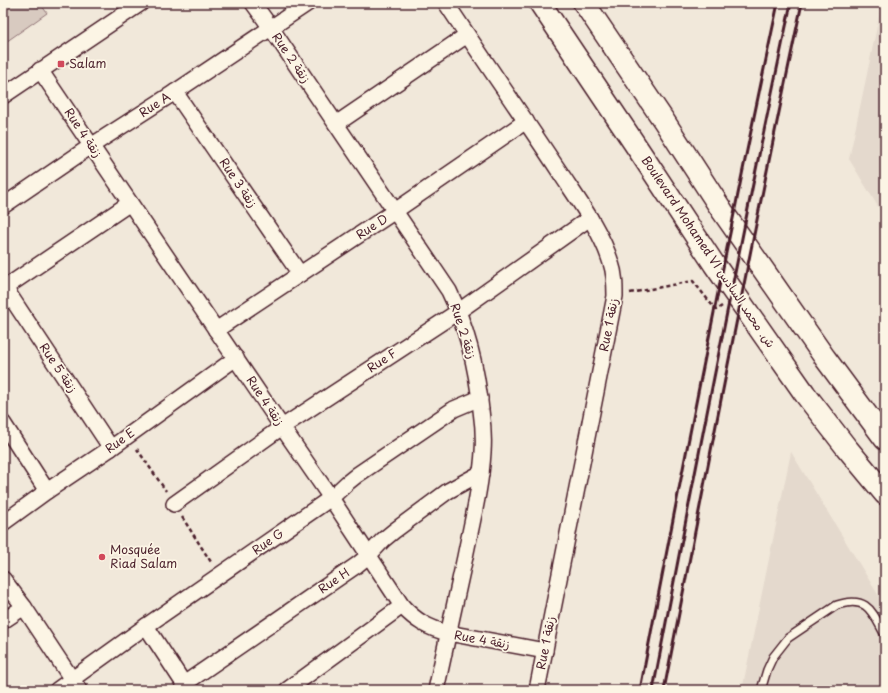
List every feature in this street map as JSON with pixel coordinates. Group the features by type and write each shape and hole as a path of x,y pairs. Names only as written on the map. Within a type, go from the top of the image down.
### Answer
{"main road":[{"name":"Boulevard Mohamed VI ش. محمد السادس","path":"540,3 714,264 805,394 885,494"},
{"path":"584,3 664,121 723,212 825,358 885,439"}],"street":[{"path":"3,96 141,3"},
{"name":"Rue 2 زنقة","path":"253,3 449,291 459,311 473,358 478,380 483,428 481,474 436,690"},
{"name":"Rue A","path":"3,206 308,3"},
{"name":"Rue 1 زنقة","path":"446,3 590,218 612,264 615,280 615,296 537,690"},
{"path":"336,124 466,35"},
{"name":"Rue 4 زنقة","path":"40,70 331,498 402,606 411,616 424,625 448,634 545,651"},
{"name":"Rue 3 زنقة","path":"175,92 300,274"},
{"name":"Rue D","path":"216,330 395,211 526,121"},
{"path":"4,289 130,203"},
{"name":"Rue F","path":"174,504 282,427 459,311 590,218"},
{"name":"Rue 5 زنقة","path":"4,289 111,448"},
{"name":"Rue E","path":"3,523 111,448 236,358"},
{"name":"Rue G","path":"56,690 75,684 146,626 331,498 357,475 454,410 480,398"},
{"path":"3,423 47,491"},
{"name":"Rue H","path":"186,687 357,565 406,522 448,491 481,474"},
{"path":"3,579 24,607 75,684"},
{"path":"287,690 402,606"},
{"path":"3,621 24,607"},
{"path":"146,626 186,687"}],"lane":[{"path":"761,690 773,657 788,638 837,604 853,601 860,602 868,606 885,635"}],"path":[{"path":"615,296 694,281 716,310"}],"shaded area":[{"path":"3,3 40,3 47,13 3,44"},
{"path":"882,3 885,3 885,218 849,159"},
{"path":"791,452 885,606 885,690 742,690"}],"railway":[{"path":"640,690 707,346 778,3"},
{"path":"653,690 720,346 791,3"},
{"path":"664,690 749,260 802,3"}],"place":[{"name":"Salam","path":"61,64"},
{"name":"Mosquée Riad Salam","path":"102,557"}]}
